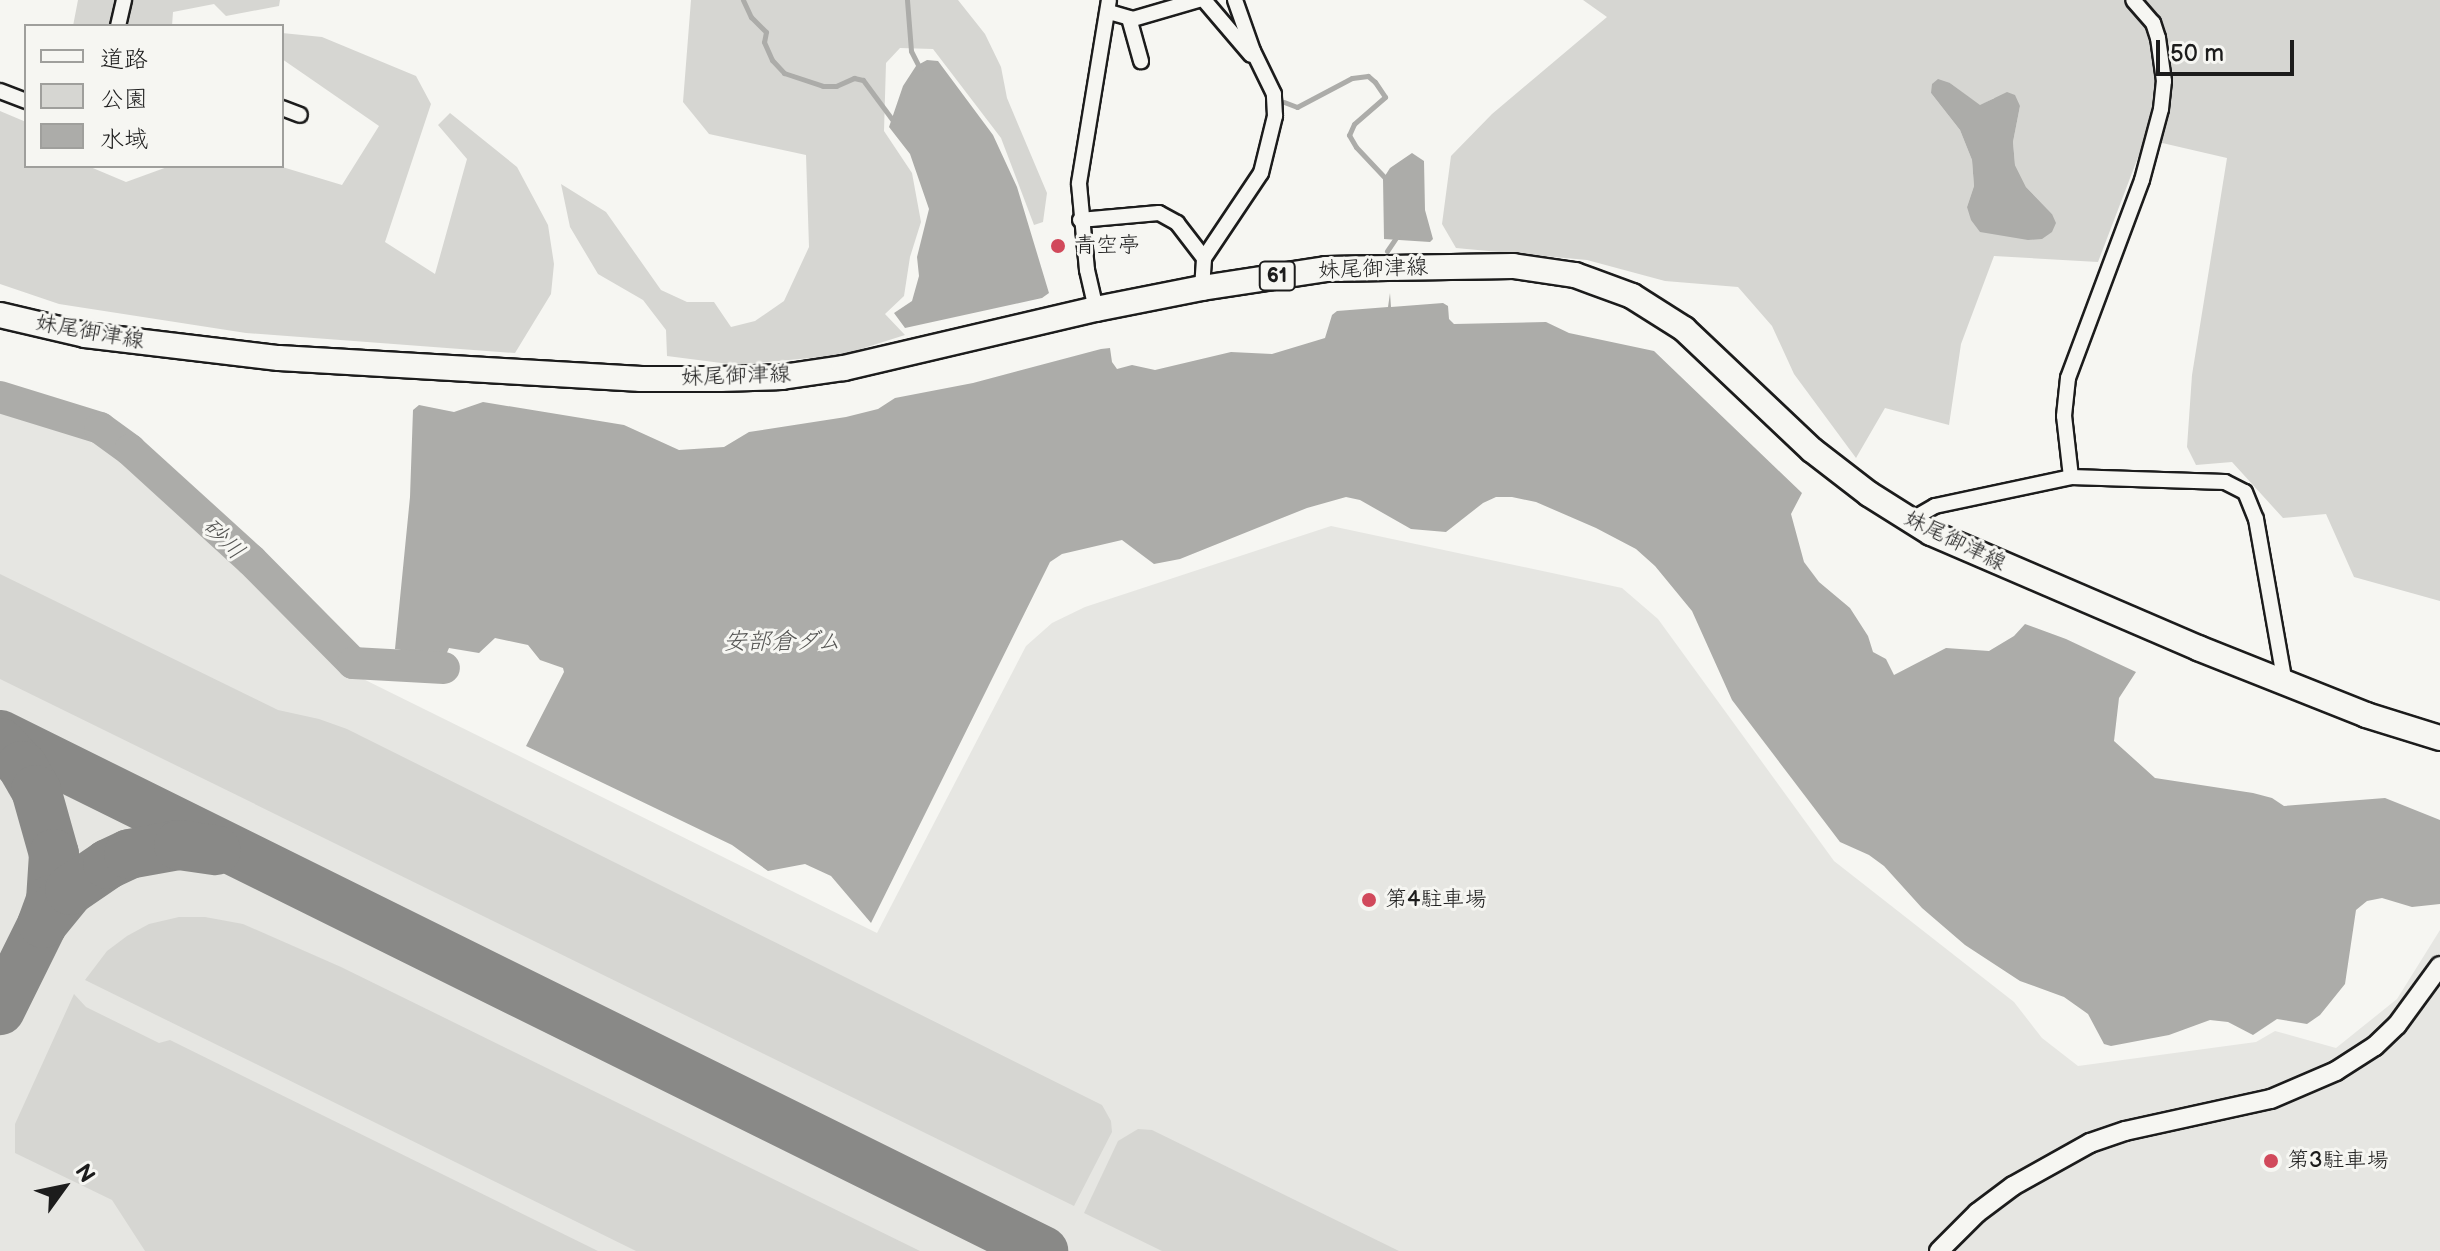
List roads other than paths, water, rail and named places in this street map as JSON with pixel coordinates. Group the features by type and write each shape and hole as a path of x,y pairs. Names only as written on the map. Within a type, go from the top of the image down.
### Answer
{"main road":[{"name":"妹尾御津線","path":"0,315 85,335 279,358 641,379 720,379 782,377 844,368 1096,309 1202,288 1326,269 1513,266 1575,275 1632,296 1684,329 1812,450 1909,521 1994,561 2285,683 2436,738"}],"street":[{"path":"118,24 124,0"},
{"path":"1129,18 1198,0"},
{"path":"1204,0 1259,64"},
{"path":"1202,288 1204,258 1261,173 1275,116 1274,94 1235,0"},
{"path":"2071,477 2064,416 2068,378 2142,180 2161,109 2164,81 2158,38 2153,23 2133,0"},
{"path":"1096,309 1080,220 1079,183 1109,6 1129,18 1141,61"},
{"path":"0,91 24,100"},
{"path":"284,109 300,115"},
{"path":"1080,220 1159,213 1177,223 1204,258"},
{"path":"1909,521 1935,506 2071,477 2191,478 2225,482 2245,492 2256,519 2285,683"},
{"path":"1939,1251 1977,1213 2013,1186 2090,1143 2125,1131 2271,1099 2336,1071 2375,1046 2397,1025 2440,966"}],"water":[{"path":"927,60 938,61 993,135 1017,187 1049,293 1042,298 905,328 894,313 912,301 919,276 917,257 929,209 910,154 889,127 903,86 916,66"},
{"path":"1938,79 1950,83 1980,105 2007,92 2015,95 2020,106 2013,142 2015,165 2026,187 2052,214 2056,223 2052,232 2042,239 2028,240 1980,232 1971,220 1967,207 1974,186 1972,160 1960,130 1931,93 1932,84"},
{"path":"1412,153 1424,161 1425,210 1433,239 1430,242 1384,239 1383,179 1390,168"},
{"name":"安部倉ダム","path":"1390,293 1391,307 1443,303 1448,306 1449,319 1454,324 1546,322 1569,333 1654,351 1802,493 1791,514 1804,562 1819,582 1850,608 1868,636 1873,652 1886,659 1894,675 1946,648 1989,651 2014,636 2025,624 2066,639 2136,672 2119,698 2114,741 2155,778 2253,793 2272,798 2284,806 2385,798 2440,820 2440,904 2412,907 2382,898 2367,901 2356,910 2345,984 2320,1015 2307,1024 2277,1019 2253,1035 2228,1022 2210,1020 2169,1035 2111,1046 2104,1044 2088,1014 2064,997 2020,981 1965,945 1922,908 1884,866 1869,855 1840,842 1732,700 1692,611 1655,566 1636,549 1596,528 1536,502 1512,497 1496,497 1483,503 1446,532 1411,529 1360,500 1346,497 1307,508 1180,559 1154,564 1122,540 1062,554 1050,562 871,923 831,876 805,864 768,871 732,845 526,746 564,672 563,668 540,660 528,645 495,638 479,653 449,648 445,657 395,649 410,497 413,410 419,405 454,412 483,402 624,425 679,450 724,447 749,432 846,417 878,409 895,398 973,383 1101,349 1110,348 1112,362 1117,369 1132,365 1155,370 1231,352 1272,354 1325,338 1332,315 1337,311 1388,307"}],"waterway":[{"path":"743,0 751,17 766,32 764,42 772,60 784,73 823,86 836,86 854,78 863,80 894,122"},
{"path":"907,0 911,51 920,69"},
{"path":"1284,102 1297,107 1352,78 1368,76 1385,97 1354,124 1349,135 1387,180"},
{"path":"1387,251 1397,236"},
{"name":"砂川","path":"0,397 100,428 130,450 251,560 353,663 444,668"}],"place":[{"name":"青空亭","path":"1058,246"},
{"name":"第4駐車場","path":"1369,900"},
{"name":"第3駐車場","path":"2271,1161"}]}
